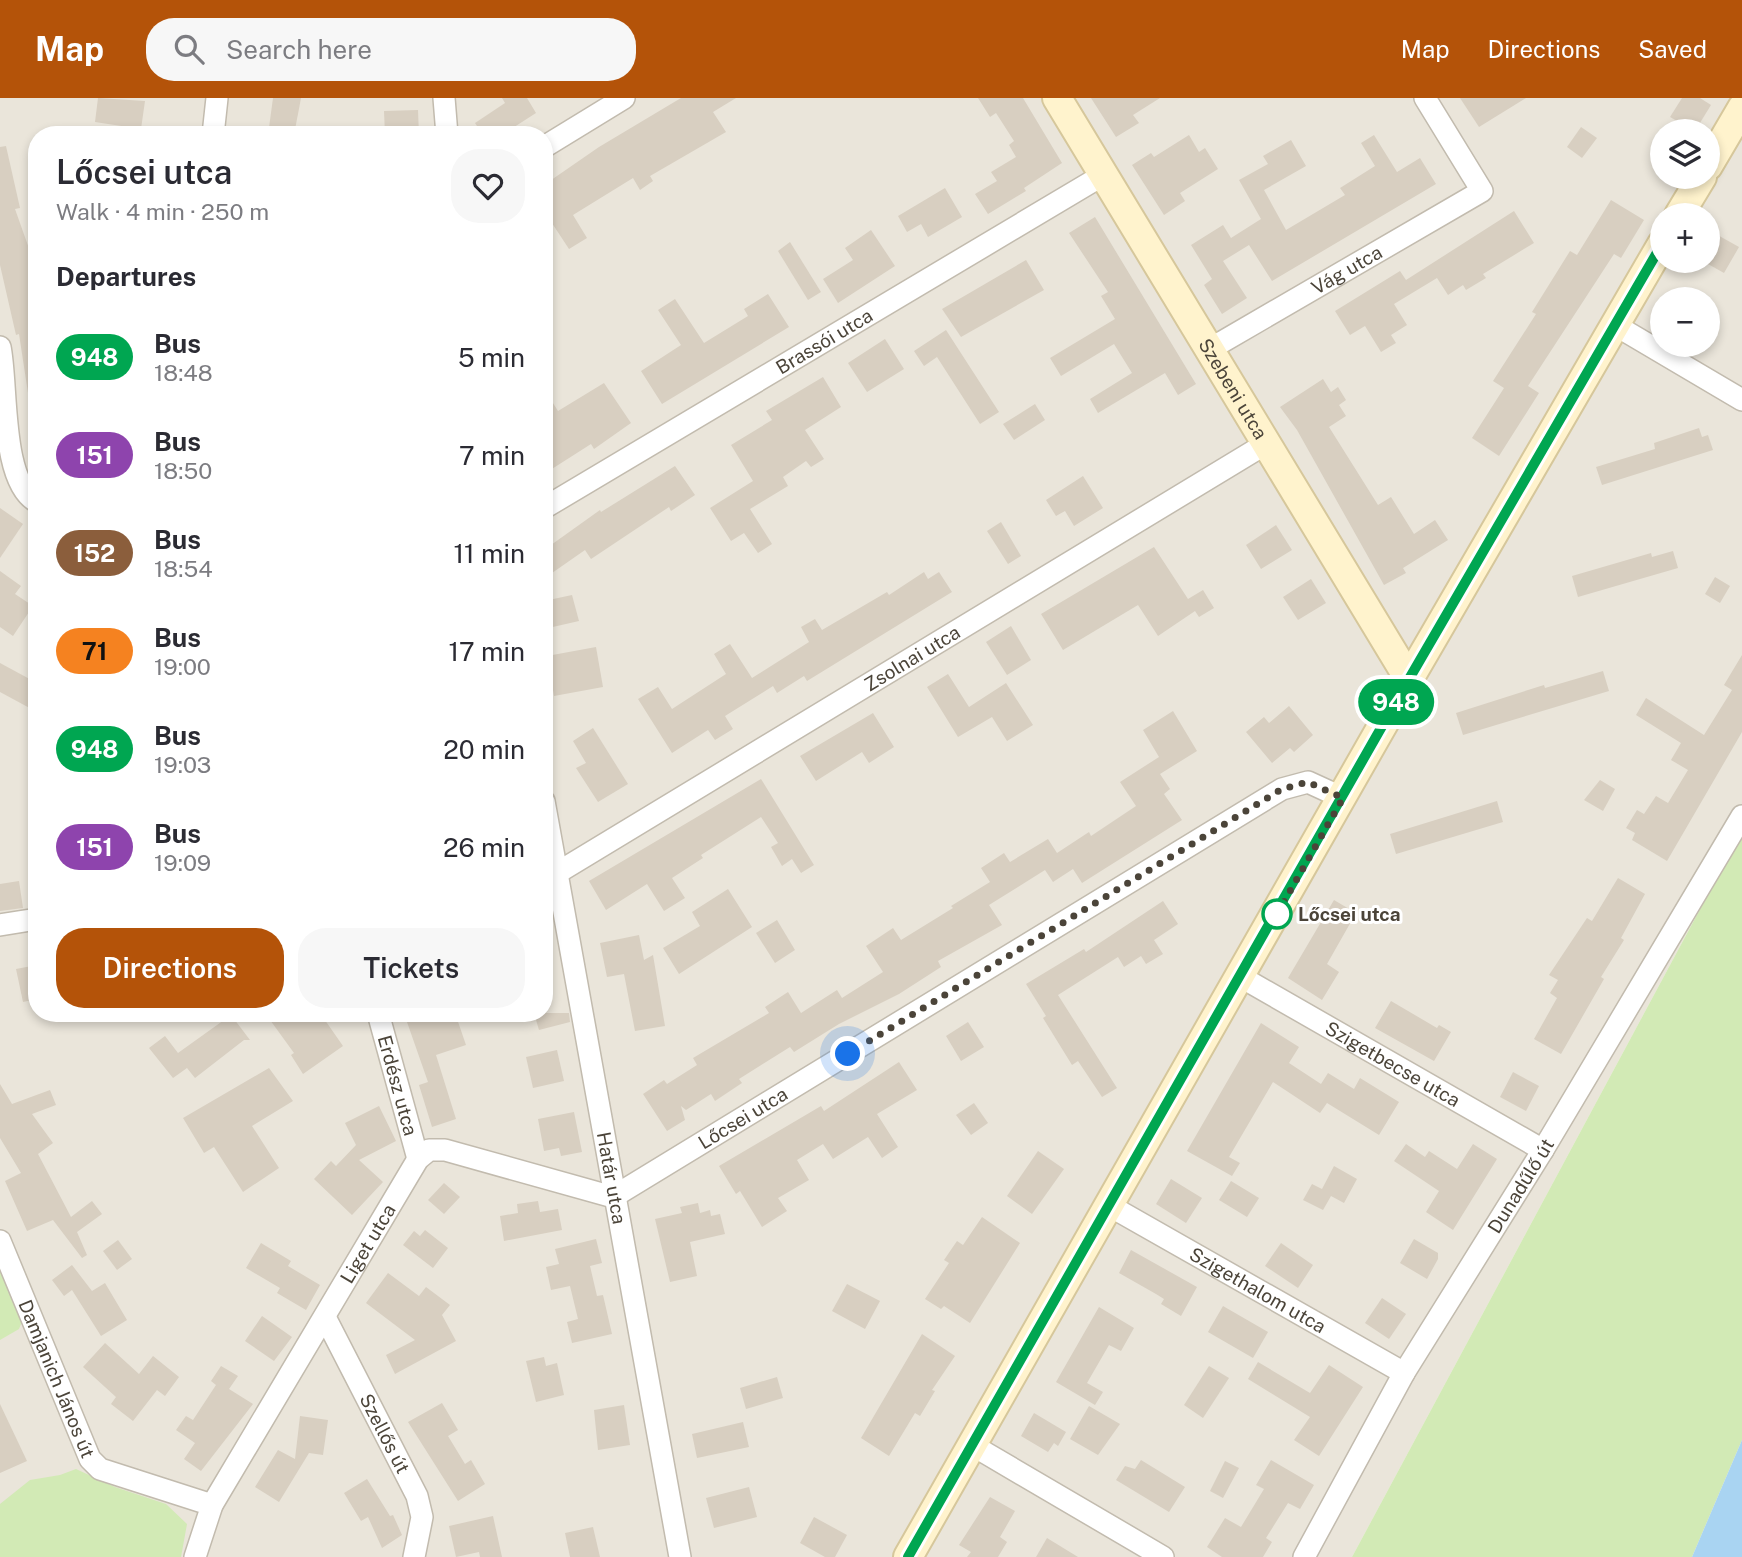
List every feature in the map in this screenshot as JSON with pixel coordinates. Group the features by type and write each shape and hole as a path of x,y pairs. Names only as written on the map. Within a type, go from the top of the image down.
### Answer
{"street":[{"path":"214,126 217,98"},
{"path":"444,98 446,126"},
{"path":"553,141 624,98"},
{"name":"Szebeni utca","path":"1057,98 1409,679"},
{"name":"Vág utca","path":"1210,349 1482,191 1425,98"},
{"path":"1720,146 1742,108"},
{"name":"Brassói utca","path":"553,503 1103,175"},
{"path":"908,1557 1409,679 1650,265"},
{"path":"1615,325 1742,400"},
{"path":"1,353 5,458 28,498"},
{"name":"Zsolnai utca","path":"556,873 1267,443"},
{"name":"Lőcsei utca","path":"613,1197 1282,789 1308,782 1343,798"},
{"name":"Dunadűlő út","path":"1304,1557 1404,1373 1543,1150 1742,817"},
{"name":"Határ utca","path":"553,855 680,1557"},
{"path":"0,925 28,920"},
{"name":"Szigetbecse utca","path":"1241,977 1543,1150"},
{"name":"Erdész utca","path":"380,1022 418,1159"},
{"path":"418,1159 429,1150 445,1150 613,1197"},
{"name":"Liget utca","path":"212,1505 418,1159"},
{"name":"Szigethalom utca","path":"1110,1206 1404,1373"},
{"name":"Damjanich János út","path":"0,1241 90,1459 100,1469 212,1505"},
{"name":"Szellős út","path":"325,1317 417,1496 422,1517 414,1557"},
{"path":"972,1445 1163,1557"},
{"path":"195,1557 212,1505"}],"shaded area":[{"path":"0,98 1742,98 1742,831 1352,1557 0,1557"}],"green space":[{"path":"1742,831 1742,1440 1692,1557 1352,1557"},
{"path":"0,1260 23,1319 19,1329 0,1340"},
{"path":"76,1469 115,1487 166,1504 187,1524 181,1557 0,1557 0,1504 30,1480 60,1475"}],"water":[{"path":"1742,1440 1742,1557 1692,1557"}],"building":[{"path":"98,98 145,101 141,126 95,122"},
{"path":"273,98 301,98 296,126 269,126"},
{"path":"502,98 527,98 536,113 516,126 477,126 475,123 505,103"},
{"path":"681,98 736,98 713,112 726,132 650,176 653,181 640,190 633,178 573,215 587,238 569,249 553,225 553,179 599,147"},
{"path":"978,98 1023,98 1062,163 1024,188 1026,191 988,214 975,194 997,181 991,172 1016,157 1009,145 1014,141 996,113 990,117"},
{"path":"1091,98 1160,98 1133,115 1139,123 1116,137"},
{"path":"1460,98 1526,98 1479,127"},
{"path":"1682,98 1700,98 1711,105 1702,119 1670,117"},
{"path":"418,110 419,126 385,126 384,111"},
{"path":"1581,127 1597,138 1582,158 1567,147"},
{"path":"1189,135 1199,152 1205,148 1218,169 1180,193 1185,201 1164,215 1132,165 1151,153 1154,157"},
{"path":"1374,135 1397,172 1420,158 1436,184 1272,281 1249,245 1223,261 1247,298 1222,314 1204,285 1212,279 1191,245 1223,225 1231,238 1261,219 1239,180 1268,164 1263,156 1291,140 1306,166 1264,190 1286,230 1345,195 1340,188 1375,166 1361,143"},
{"path":"6,146 20,208 15,209 28,246 28,393 19,334 16,335 0,265 0,147"},
{"path":"945,188 962,217 928,237 921,224 907,232 898,216"},
{"path":"1611,200 1644,220 1621,258 1614,254 1528,386 1539,393 1499,456 1472,438 1504,388 1493,381 1536,314 1532,312 1570,251 1577,255"},
{"path":"1514,211 1534,243 1483,274 1486,278 1466,290 1463,285 1448,295 1437,278 1394,304 1407,325 1391,335 1396,343 1381,352 1365,326 1350,335 1335,311 1400,271 1406,280"},
{"path":"1095,217 1196,384 1178,395 1165,373 1098,413 1090,399 1132,373 1114,344 1061,376 1050,358 1115,319 1101,296 1108,292 1069,233"},
{"path":"871,230 895,266 838,303 823,279 853,260 845,248"},
{"path":"1720,236 1739,247 1724,273 1720,271"},
{"path":"790,242 821,292 808,300 778,251"},
{"path":"1026,260 1044,290 961,337 942,309"},
{"path":"768,294 789,327 662,404 641,371 681,345 658,310 675,299 704,343 748,316 744,309"},
{"path":"946,330 999,412 980,424 937,357 924,366 914,351"},
{"path":"885,339 904,369 867,392 848,363"},
{"path":"823,377 841,407 805,430 824,459 811,467 806,461 783,477 788,486 750,509 772,544 758,553 744,533 731,541 710,508 753,481 731,445 772,420 766,411"},
{"path":"1323,379 1331,392 1338,387 1346,400 1339,405 1346,416 1329,427 1378,505 1391,497 1414,534 1435,520 1448,540 1403,568 1406,573 1384,585 1297,430 1280,407"},
{"path":"604,383 631,423 594,449 591,444 553,468 553,403 558,411"},
{"path":"1035,404 1045,420 1014,440 1003,424"},
{"path":"1699,428 1702,437 1708,435 1713,450 1602,485 1596,467 1655,449 1654,443"},
{"path":"675,466 695,495 671,511 669,507 591,559 585,550 553,572 553,544 600,510 601,512"},
{"path":"1083,476 1103,508 1074,526 1065,511 1056,516 1046,500"},
{"path":"0,508 23,524 0,558"},
{"path":"1001,522 1021,556 1008,564 987,531"},
{"path":"1276,525 1292,550 1261,569 1246,545"},
{"path":"1154,547 1188,599 1203,590 1214,608 1199,617 1195,611 1158,636 1138,605 1063,650 1041,614"},
{"path":"1673,551 1678,568 1578,597 1572,576 1651,553 1652,557"},
{"path":"0,571 21,586 15,594 28,603 28,614 13,636 0,627"},
{"path":"924,572 928,579 939,572 952,592 807,681 804,676 777,693 773,686 725,716 733,729 715,740 708,730 672,753 638,699 658,687 672,709 726,674 714,654 730,644 752,678 809,642 801,627 815,619 822,630 887,592 889,595"},
{"path":"1715,577 1730,586 1720,603 1705,594"},
{"path":"1311,579 1326,603 1298,620 1283,597"},
{"path":"572,595 579,621 553,627 553,599"},
{"path":"1011,626 1031,660 1007,675 986,642"},
{"path":"596,647 603,687 554,696 553,655"},
{"path":"1742,655 1742,732 1667,861 1632,840 1635,833 1626,828 1637,810 1644,814 1656,796 1668,803 1688,770 1671,760 1681,743 1636,715 1646,698 1704,735 1732,690 1724,685"},
{"path":"0,663 28,678 28,707 0,692"},
{"path":"1603,671 1609,691 1463,735 1456,713 1544,685 1545,688"},
{"path":"948,674 969,707 1006,683 1033,725 1007,741 992,717 958,737 927,687"},
{"path":"1289,706 1313,735 1294,752 1290,748 1272,763 1246,732 1264,717 1269,723"},
{"path":"1173,711 1197,751 1160,774 1170,789 1164,794 1182,820 1082,883 1073,869 1053,882 1045,870 989,905 1002,925 938,961 941,967 899,994 839,1024 794,1052 790,1047 739,1079 742,1083 715,1101 711,1094 686,1110 681,1106 685,1120 667,1131 643,1094 664,1080 667,1084 697,1065 693,1058 769,1013 765,1007 788,992 801,1013 837,990 842,998 883,972 866,946 893,928 901,940 953,908 951,906 990,882 981,868 1004,853 1010,862 1048,839 1057,853 1089,832 1091,836 1136,806 1120,782 1159,757 1143,730"},
{"path":"873,713 894,747 869,763 862,752 816,781 800,756"},
{"path":"593,728 628,784 598,802 576,768 586,763 573,741"},
{"path":"761,779 814,865 801,873 792,859 782,866 771,847 778,843 761,817 701,855 703,858 672,878 685,898 664,911 647,884 606,910 589,881"},
{"path":"1600,780 1615,789 1603,811 1584,800"},
{"path":"1497,801 1503,822 1396,854 1390,834"},
{"path":"1618,878 1645,894 1621,938 1624,940 1601,977 1604,979 1561,1054 1534,1039 1557,998 1550,993 1558,980 1549,975 1587,918 1592,921"},
{"path":"19,881 23,908 0,911 0,884"},
{"path":"728,889 752,927 679,974 663,948 700,926 692,912"},
{"path":"1334,900 1356,913 1327,964 1339,972 1322,1000 1288,978"},
{"path":"1163,901 1178,924 1154,940 1163,954 1146,964 1141,956 1124,967 1118,957 1058,995 1117,1088 1102,1097 1078,1061 1072,1065 1026,984 1084,949 1086,952"},
{"path":"777,920 795,950 775,963 756,933"},
{"path":"639,935 644,960 653,955 665,1026 635,1031 624,974 607,977 600,943"},
{"path":"28,967 28,1001 23,1002 16,969"},
{"path":"1391,1001 1437,1028 1439,1025 1451,1032 1434,1061 1375,1028"},
{"path":"553,1013 569,1013 570,1022 539,1030 537,1022 553,1022"},
{"path":"221,1022 236,1022 250,1040 244,1040 195,1078 187,1068 173,1078 149,1048 165,1036 178,1053"},
{"path":"272,1022 326,1022 343,1046 303,1074 291,1055 294,1053"},
{"path":"407,1022 458,1022 466,1045 436,1055 456,1119 432,1127 419,1085 428,1082"},
{"path":"968,1022 984,1047 961,1061 946,1036"},
{"path":"1261,1023 1299,1047 1289,1063 1321,1084 1328,1073 1354,1089 1360,1078 1399,1102 1379,1135 1327,1103 1320,1113 1273,1082 1229,1157 1240,1163 1232,1176 1187,1151"},
{"path":"557,1050 564,1081 533,1088 526,1057"},
{"path":"899,1062 917,1090 877,1114 898,1147 882,1158 868,1137 833,1159 823,1144 797,1160 809,1180 778,1198 787,1211 762,1227 740,1191 736,1194 719,1166 821,1106 824,1111"},
{"path":"269,1068 293,1101 252,1126 279,1168 243,1192 214,1147 204,1153 183,1118"},
{"path":"1513,1072 1539,1086 1526,1111 1500,1097"},
{"path":"0,1084 12,1104 50,1090 56,1105 32,1114 53,1143 38,1154 71,1217 92,1201 102,1214 77,1232 87,1255 82,1258 53,1220 27,1231 5,1181 21,1173 0,1138"},
{"path":"974,1103 988,1123 971,1135 956,1115"},
{"path":"379,1106 396,1141 359,1160 383,1182 352,1215 314,1179 331,1161 336,1166 356,1145 345,1123"},
{"path":"574,1112 582,1152 561,1156 559,1148 544,1151 538,1119"},
{"path":"1406,1144 1425,1157 1429,1151 1457,1169 1473,1144 1497,1159 1453,1230 1426,1212 1439,1191 1394,1161"},
{"path":"1038,1151 1064,1169 1032,1214 1007,1196"},
{"path":"1334,1166 1357,1179 1344,1203 1331,1196 1323,1210 1303,1200 1312,1184 1322,1189"},
{"path":"1171,1179 1202,1198 1186,1223 1156,1204"},
{"path":"1231,1181 1259,1198 1247,1217 1219,1200"},
{"path":"444,1183 460,1197 444,1214 428,1200"},
{"path":"538,1201 540,1212 558,1209 562,1230 504,1241 500,1216 518,1213 517,1204"},
{"path":"698,1203 700,1213 710,1210 711,1216 720,1214 725,1234 690,1242 697,1276 670,1282 655,1219 682,1213 680,1207"},
{"path":"982,1217 1020,1243 970,1323 944,1306 941,1309 925,1299 949,1263 944,1260 957,1241 963,1245"},
{"path":"425,1230 448,1248 433,1268 403,1245 414,1231 420,1236"},
{"path":"596,1239 602,1263 590,1266 597,1296 603,1295 612,1334 572,1343 567,1322 578,1319 570,1286 551,1290 546,1267 559,1264 555,1249"},
{"path":"1414,1239 1438,1253 1438,1259 1427,1279 1400,1263"},
{"path":"118,1240 132,1259 117,1270 103,1251"},
{"path":"261,1243 291,1261 288,1266 320,1285 306,1310 277,1293 280,1288 246,1268"},
{"path":"1281,1243 1313,1265 1298,1288 1265,1266"},
{"path":"1131,1250 1197,1287 1181,1316 1161,1304 1164,1299 1119,1273"},
{"path":"72,1265 92,1291 105,1283 127,1320 101,1336 72,1290 64,1296 52,1280"},
{"path":"388,1273 419,1296 426,1287 450,1305 442,1315 456,1341 395,1374 386,1355 415,1340 366,1303"},
{"path":"847,1284 880,1301 865,1329 832,1311"},
{"path":"1382,1298 1406,1314 1389,1339 1365,1323"},
{"path":"1223,1306 1268,1332 1253,1358 1208,1332"},
{"path":"1099,1307 1134,1328 1121,1351 1109,1345 1087,1383 1103,1392 1095,1405 1056,1382"},
{"path":"262,1316 292,1337 274,1361 245,1341"},
{"path":"922,1334 955,1356 932,1390 935,1391 920,1416 915,1413 889,1456 861,1438"},
{"path":"105,1343 139,1374 153,1356 179,1377 165,1396 157,1390 133,1421 111,1404 116,1397 83,1367"},
{"path":"544,1357 546,1366 557,1363 564,1395 536,1402 526,1361"},
{"path":"1258,1362 1310,1393 1329,1365 1363,1387 1319,1456 1294,1440 1310,1417 1248,1379"},
{"path":"221,1366 238,1376 229,1389 253,1404 201,1471 184,1459 195,1443 176,1430 186,1416 193,1420 216,1385 211,1381"},
{"path":"1209,1366 1229,1378 1203,1418 1184,1405"},
{"path":"777,1377 783,1398 746,1409 740,1388"},
{"path":"442,1403 458,1430 448,1436 465,1464 471,1460 485,1484 458,1501 408,1422"},
{"path":"0,1404 27,1461 0,1473"},
{"path":"624,1405 630,1445 598,1450 594,1410"},
{"path":"1089,1406 1120,1424 1098,1455 1070,1439"},
{"path":"1034,1413 1066,1432 1058,1446 1054,1443 1048,1452 1021,1436"},
{"path":"300,1416 328,1420 323,1455 309,1453 279,1502 255,1487 278,1450 295,1459"},
{"path":"743,1422 749,1447 697,1458 692,1434"},
{"path":"1141,1460 1185,1487 1169,1512 1116,1480 1125,1466 1135,1469"},
{"path":"1271,1460 1314,1485 1300,1509 1288,1503 1266,1538 1272,1542 1263,1557 1222,1557 1207,1547 1225,1518 1241,1527 1264,1489 1256,1485"},
{"path":"1225,1461 1239,1468 1223,1498 1210,1491"},
{"path":"367,1479 390,1516 393,1515 402,1535 382,1548 368,1517 361,1521 344,1493"},
{"path":"749,1487 757,1517 714,1528 706,1498"},
{"path":"990,1497 1015,1511 1000,1537 1007,1542 998,1557 967,1557 971,1552 959,1545"},
{"path":"493,1516 502,1557 480,1557 479,1552 456,1557 449,1526"},
{"path":"814,1517 847,1535 835,1557 825,1557 800,1543"},
{"path":"593,1527 600,1557 570,1557 565,1533"},
{"path":"1047,1538 1078,1557 1036,1557"}],"bus line":[{"name":"948","path":"908,1557 1409,679 1650,265"}],"place":[{"name":"Lőcsei utca","path":"1277,914"}],"route":[{"path":"848,1054 1282,789 1308,782 1343,798 1277,914"}]}
